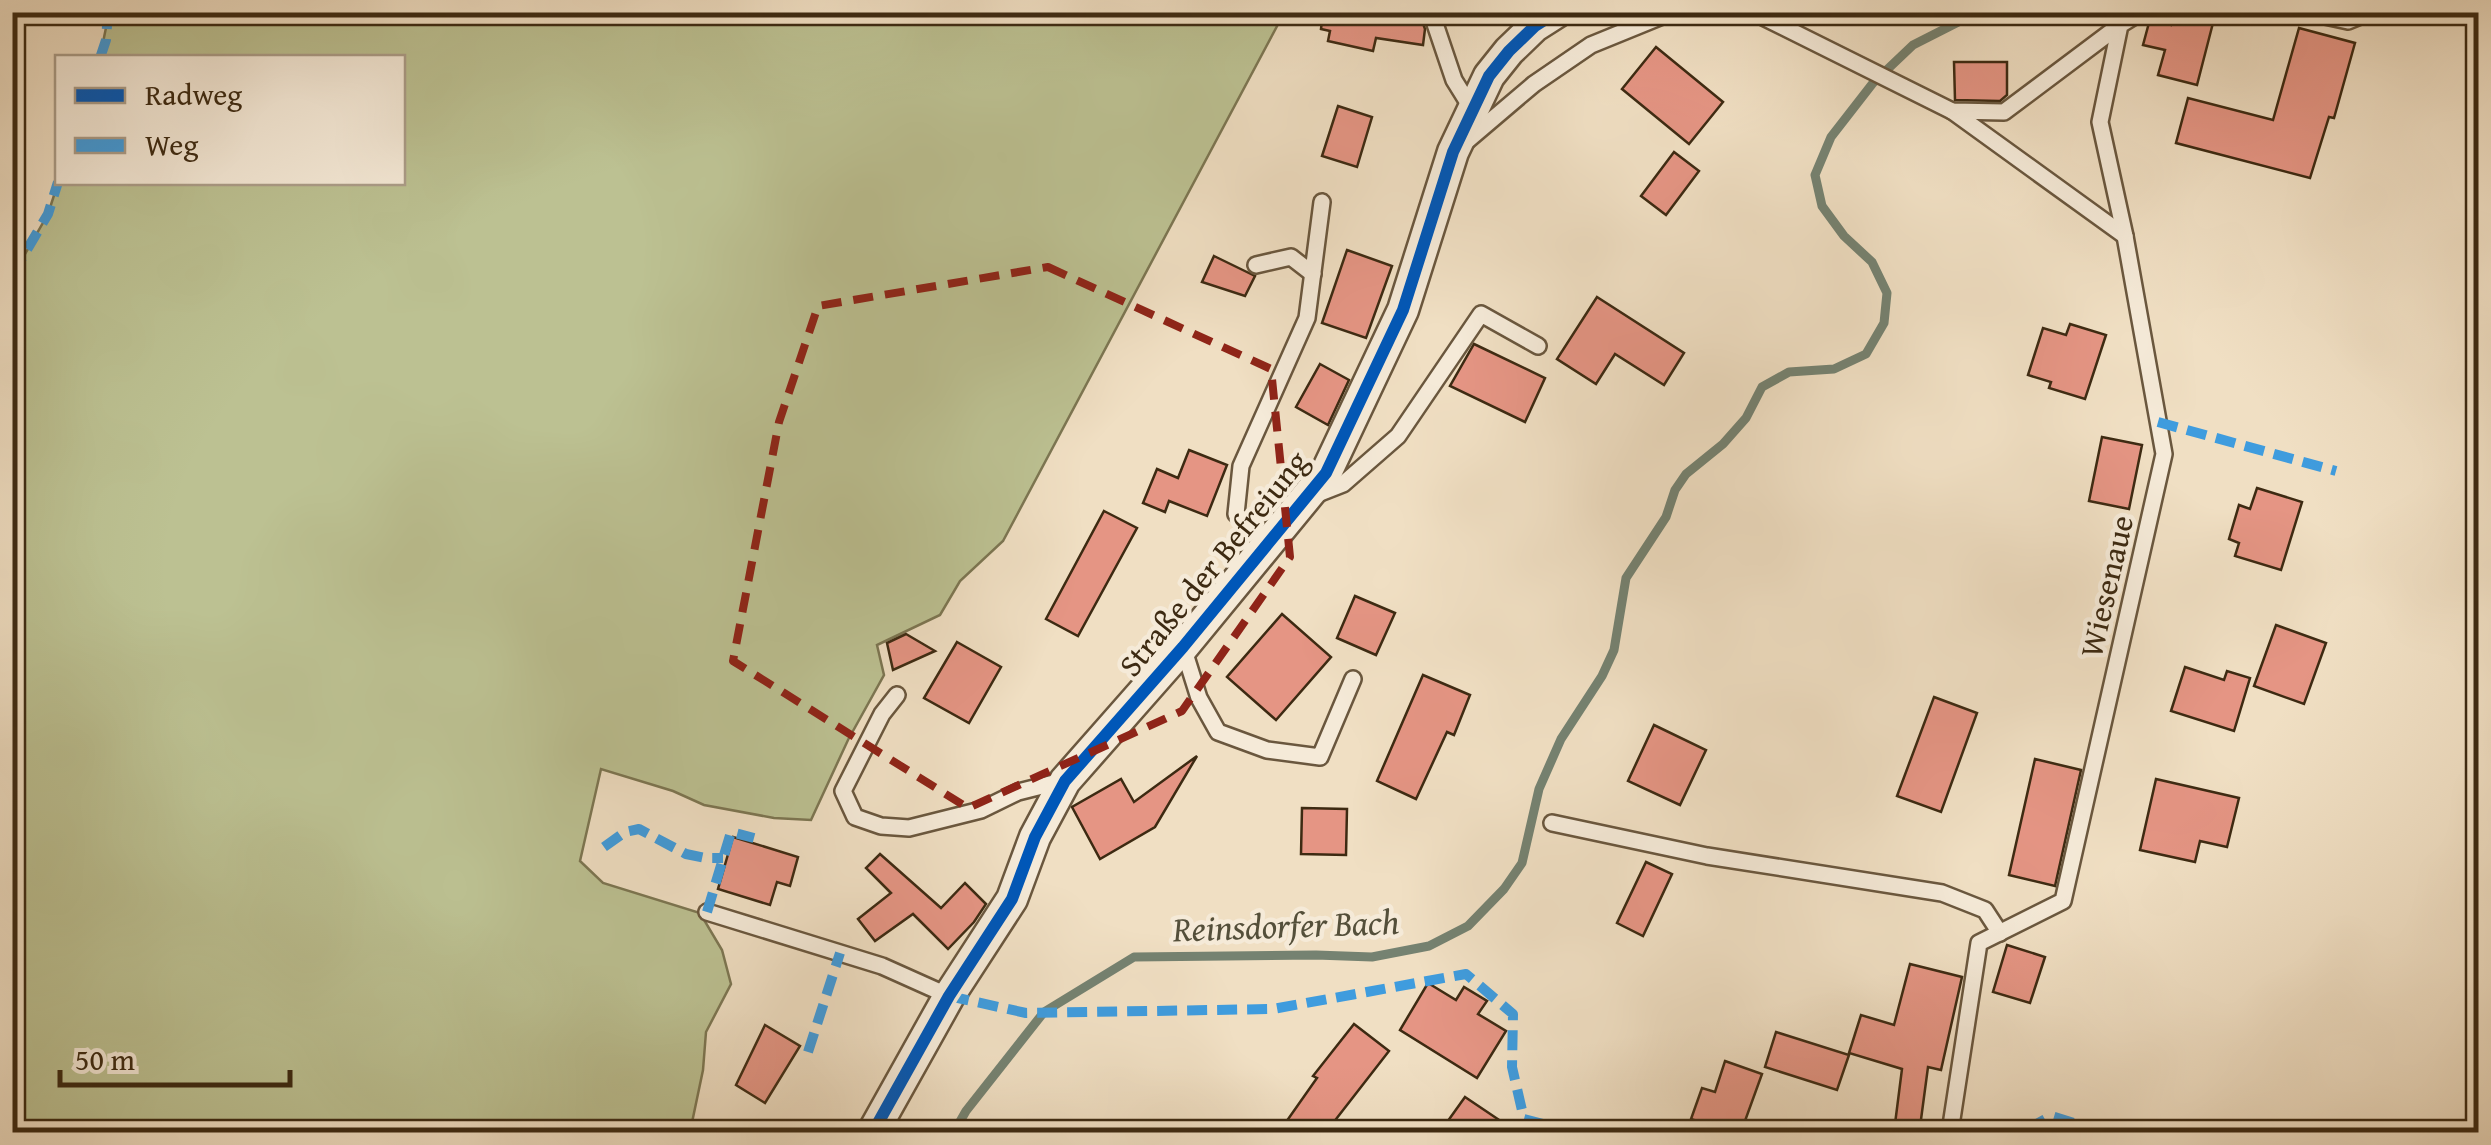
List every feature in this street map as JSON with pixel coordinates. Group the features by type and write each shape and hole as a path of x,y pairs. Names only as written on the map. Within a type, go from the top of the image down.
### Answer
{"street":[{"name":"Straße der Befreiung","path":"873,1132 949,996 1012,899 1035,837 1064,781 1183,647 1326,473 1402,310 1454,152 1489,76 1535,26 1556,12"}],"lane":[{"path":"1431,12 1454,80 1473,110"},
{"path":"1454,152 1534,84 1591,45 1672,12"},
{"path":"1753,12 1952,111 2125,236"},
{"path":"1952,111 2004,112 2141,12"},
{"path":"2306,12 2348,21 2370,12"},
{"name":"Wiesenaue","path":"1950,1132 1979,943 2063,901 2164,454 2100,122 2120,25"},
{"name":"Straße der Befreiung","path":"1270,543 1236,514 1241,466 1307,318 1322,202"},
{"path":"1256,265 1292,257 1313,274"},
{"path":"1304,499 1343,484 1398,436 1480,314 1538,346"},
{"path":"1183,647 1199,698 1218,732 1267,750 1320,757 1353,679"},
{"path":"898,695 882,714 843,791 855,817 881,826 909,828 981,810 1018,792 1064,781"},
{"path":"1552,823 1707,856 1942,893 1985,910 2000,932"},
{"path":"707,912 882,966 949,996"}],"highlighted area":[{"path":"1048,267 1271,369 1290,557 1182,711 968,808 733,661 779,422 818,306"}],"green space":[{"path":"84,13 1284,13 1003,541 960,581 940,615 877,645 884,675 811,820 774,818 704,805 601,769 580,861 603,883 700,913 722,950 731,984 706,1032 703,1070 690,1132 13,1132 13,275 48,214 57,185 405,185 405,55 100,55 108,18"}],"building":[{"path":"1323,12 1381,12 1380,15 1421,18 1425,29 1423,45 1376,38 1373,51 1328,41 1330,31 1321,29"},
{"path":"2174,13 2213,23 2197,85 2158,75 2165,50 2143,45 2150,19 2171,25"},
{"path":"2299,28 2355,43 2334,118 2329,117 2310,178 2176,143 2188,98 2273,120"},
{"path":"1656,47 1723,102 1689,144 1622,89"},
{"path":"1954,62 2007,62 2007,95 2000,101 1955,100"},
{"path":"1338,106 1372,117 1357,167 1322,156"},
{"path":"1674,152 1699,171 1666,215 1641,196"},
{"path":"1347,250 1392,266 1366,338 1322,323"},
{"path":"1214,256 1255,276 1245,296 1202,282"},
{"path":"1597,297 1684,353 1664,385 1615,354 1596,384 1557,359"},
{"path":"2070,324 2106,335 2085,399 2049,388 2051,382 2028,375 2043,328 2066,335"},
{"path":"1474,344 1545,378 1525,422 1450,386"},
{"path":"1320,364 1349,380 1328,425 1296,407"},
{"path":"2102,437 2142,445 2129,509 2089,501"},
{"path":"1189,450 1227,465 1207,516 1169,501 1165,512 1143,503 1157,469 1178,478"},
{"path":"2257,488 2302,502 2281,570 2235,556 2239,543 2229,539 2239,505 2250,509"},
{"path":"1104,511 1137,528 1078,636 1046,619"},
{"path":"1355,596 1395,613 1376,655 1337,638"},
{"path":"1282,614 1331,657 1276,720 1227,677"},
{"path":"2276,625 2326,643 2304,704 2254,686"},
{"path":"906,634 935,651 893,670 887,643"},
{"path":"957,642 1001,667 969,723 924,698"},
{"path":"2185,667 2224,680 2227,671 2250,678 2234,731 2171,711"},
{"path":"1423,675 1470,695 1454,735 1447,732 1416,799 1377,781"},
{"path":"1934,697 1977,713 1941,812 1897,796"},
{"path":"1654,725 1706,750 1680,805 1628,781"},
{"path":"1197,756 1155,827 1100,859 1072,807 1121,779 1134,802"},
{"path":"2035,759 2081,770 2055,886 2009,875"},
{"path":"2156,779 2239,798 2227,847 2200,841 2195,862 2140,850"},
{"path":"1302,808 1347,809 1346,855 1301,854"},
{"path":"733,837 798,857 790,886 777,882 770,905 718,889"},
{"path":"880,854 941,908 965,883 986,904 948,949 913,914 875,941 858,919 891,893 866,868"},
{"path":"1646,862 1672,874 1643,936 1617,923"},
{"path":"2007,945 2045,957 2030,1003 1993,992"},
{"path":"1910,964 1962,977 1941,1070 1928,1067 1920,1127 1895,1124 1902,1069 1849,1053 1861,1015 1894,1025"},
{"path":"1428,983 1456,1000 1464,987 1487,1001 1478,1014 1506,1031 1477,1078 1400,1030"},
{"path":"1354,1024 1389,1051 1326,1132 1279,1132 1317,1078 1313,1076"},
{"path":"765,1025 800,1046 765,1103 736,1085"},
{"path":"1776,1032 1849,1055 1837,1090 1765,1067"},
{"path":"1725,1061 1762,1074 1741,1132 1729,1132 1691,1119 1702,1088 1715,1092"},
{"path":"1465,1097 1517,1132 1440,1132"}],"waterway":[{"name":"Reinsdorfer Bach","path":"954,1132 1044,1012 1134,957 1372,957 1429,946 1468,926 1504,889 1522,863 1539,789 1561,739 1614,650 1626,578 1666,517 1675,490 1686,474 1723,444 1746,418 1762,387 1789,372 1834,369 1866,354 1884,323 1887,293 1872,262 1844,236 1822,206 1815,175 1831,137 1873,83 1913,45 1978,12"}],"marked path":[{"path":"101,55 108,12"},
{"path":"2348,21 2351,12"},
{"path":"12,275 48,214 57,185"},
{"path":"2158,422 2336,471"},
{"path":"604,847 625,832 639,829 686,854 723,858"},
{"path":"707,912 731,832 754,838"},
{"path":"808,1052 840,953"},
{"path":"949,996 1026,1013 1273,1009 1466,974 1513,1014 1512,1067 1524,1119 1574,1132"},
{"path":"2031,1132 2033,1126 2051,1116 2104,1132"}],"cycle path":[{"path":"873,1132 949,996 1012,899 1035,837 1065,781 1183,647 1326,473 1403,310 1453,152 1489,76 1535,26 1557,12"}]}
